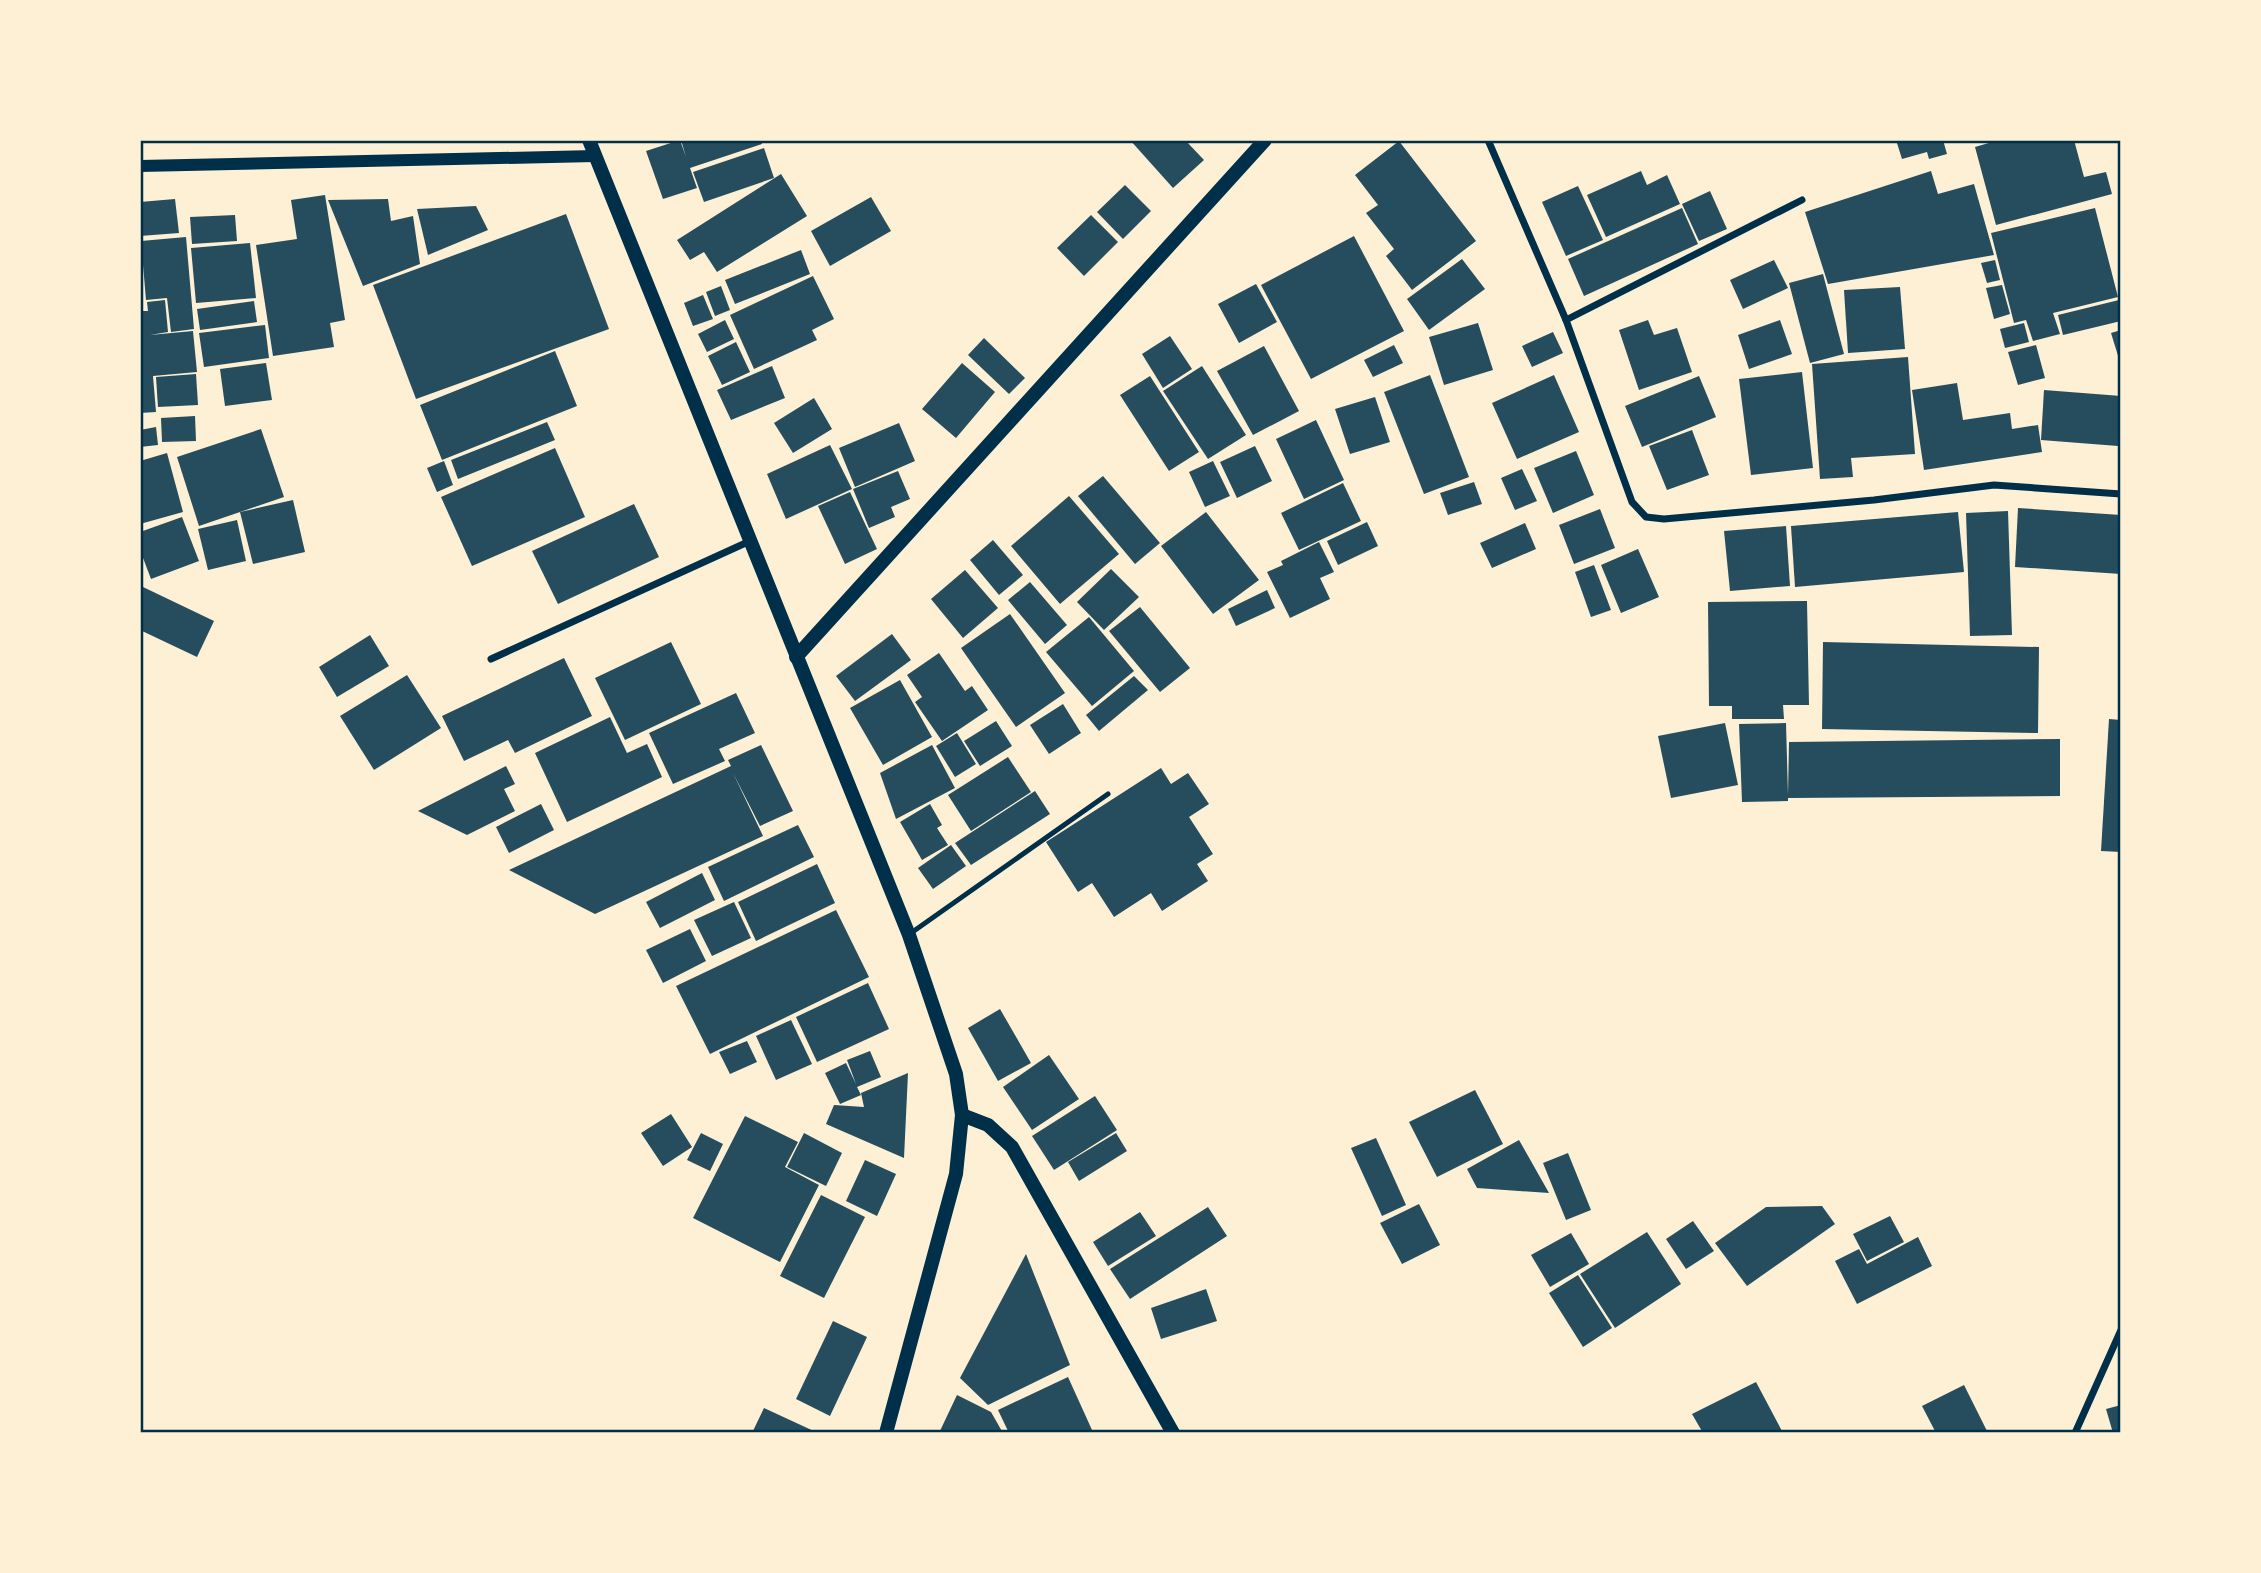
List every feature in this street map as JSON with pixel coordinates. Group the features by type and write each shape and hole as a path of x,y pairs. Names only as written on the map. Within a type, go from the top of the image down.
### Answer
{"main road":[{"path":"589,140 909,935 953,1063 961,1115 961,1145 950,1203 886,1433"},
{"path":"796,657 1265,140"},
{"path":"961,1115 988,1125 1012,1147 1173,1433"}],"street":[{"path":"1488,140 1566,320 1632,502 1646,517 1664,519 1994,485 2121,494"},
{"path":"140,166 594,156"},
{"path":"1566,320 1802,200"},
{"path":"491,659 750,541"},
{"path":"2074,1433 2121,1330"}],"lane":[{"path":"909,935 1108,794"}],"building":[{"path":"680,140 686,157 681,140 761,140 762,144 690,168 697,188 663,199 646,151"},
{"path":"1130,140 1185,140 1204,160 1173,188"},
{"path":"1896,140 1943,140 1947,154 1929,159 1927,152 1902,159"},
{"path":"1999,140 2074,140 2084,177 2106,172 2112,194 1996,225 1975,147"},
{"path":"1399,141 1476,241 1412,290 1386,256 1394,249 1366,213 1378,205 1355,175"},
{"path":"764,148 774,178 704,202 693,172"},
{"path":"1641,171 1647,185 1667,175 1680,204 1606,237 1587,195"},
{"path":"1931,171 1938,194 1974,184 1994,255 1828,284 1805,212"},
{"path":"781,174 807,216 717,272 704,252 690,260 677,240"},
{"path":"1125,185 1151,211 1123,239 1097,212"},
{"path":"1578,186 1603,240 1566,256 1542,202"},
{"path":"1710,191 1727,229 1699,241 1682,204"},
{"path":"325,195 345,320 330,323 334,347 273,356 256,245 297,239 291,200"},
{"path":"871,197 891,231 830,266 811,231"},
{"path":"175,199 179,233 140,236 140,202"},
{"path":"388,199 391,221 413,216 420,264 363,286 328,200"},
{"path":"476,206 488,230 428,255 417,209"},
{"path":"1682,208 1698,244 1584,296 1568,259"},
{"path":"2095,208 2118,297 2053,313 2060,334 2033,341 2026,320 2014,323 1991,233"},
{"path":"566,214 609,329 416,399 373,285"},
{"path":"235,215 237,241 192,244 190,217"},
{"path":"1091,215 1118,242 1084,276 1057,248"},
{"path":"1354,236 1404,331 1311,379 1261,285"},
{"path":"186,237 194,329 171,332 167,298 146,300 141,241"},
{"path":"250,243 256,298 196,303 191,248"},
{"path":"801,250 810,274 735,304 725,280"},
{"path":"1462,259 1485,289 1429,330 1407,299"},
{"path":"1774,260 1788,288 1743,309 1730,280"},
{"path":"1995,260 2000,280 1987,283 1981,263"},
{"path":"1823,274 1844,354 1810,363 1789,283"},
{"path":"813,276 834,319 812,330 817,340 754,369 730,315"},
{"path":"1256,284 1277,322 1239,343 1218,304"},
{"path":"2002,285 2010,314 1994,319 1986,288"},
{"path":"721,286 730,310 715,316 706,292"},
{"path":"1900,287 1905,349 1848,353 1844,290"},
{"path":"703,295 713,319 693,326 684,303"},
{"path":"165,300 168,332 150,335 193,331 197,372 153,376 156,412 140,413 140,311 148,311 147,302"},
{"path":"2119,300 2121,321 2063,335 2058,315"},
{"path":"254,301 257,322 200,330 197,309"},
{"path":"725,320 734,339 707,352 698,334"},
{"path":"1648,320 1654,335 1677,328 1692,372 1639,390 1619,330"},
{"path":"1780,320 1792,354 1749,369 1738,335"},
{"path":"1478,323 1493,370 1444,385 1429,337"},
{"path":"2024,323 2029,342 2005,348 2000,329"},
{"path":"265,325 269,358 204,367 199,333"},
{"path":"2121,330 2121,358 2119,359 2111,333"},
{"path":"1553,332 1563,353 1532,367 1522,346"},
{"path":"1170,336 1192,369 1163,388 1142,354"},
{"path":"984,338 1025,378 1009,394 968,355"},
{"path":"736,342 750,372 722,385 708,356"},
{"path":"1394,345 1403,363 1373,377 1364,360"},
{"path":"2036,345 2045,378 2018,385 2008,352"},
{"path":"1264,346 1299,411 1253,435 1217,371"},
{"path":"555,351 577,406 442,460 420,405"},
{"path":"1908,357 1915,454 1851,458 1853,477 1820,479 1812,364"},
{"path":"266,363 272,400 225,406 220,369"},
{"path":"962,363 995,392 956,438 922,409"},
{"path":"772,366 785,398 731,420 717,390"},
{"path":"1202,366 1246,435 1208,459 1163,391"},
{"path":"1802,372 1813,468 1751,475 1739,379"},
{"path":"196,374 198,405 158,407 156,377"},
{"path":"1430,375 1469,477 1424,494 1384,392"},
{"path":"1554,375 1579,432 1517,459 1492,403"},
{"path":"1150,376 1199,452 1169,471 1120,395"},
{"path":"1699,376 1716,417 1642,447 1625,406"},
{"path":"1957,383 1963,420 2010,413 2012,429 2038,425 2042,452 1924,470 1912,390"},
{"path":"2044,390 2121,396 2118,446 2041,440"},
{"path":"1375,397 1390,442 1350,454 1335,409"},
{"path":"814,398 832,429 793,453 774,423"},
{"path":"195,416 196,441 162,442 161,418"},
{"path":"1316,420 1344,480 1304,499 1276,439"},
{"path":"547,422 555,440 458,479 451,460"},
{"path":"899,423 915,461 855,487 839,448"},
{"path":"156,427 158,445 140,447 140,430"},
{"path":"261,429 284,497 199,526 177,457"},
{"path":"1692,430 1709,475 1667,490 1649,446"},
{"path":"830,445 852,489 786,519 767,474"},
{"path":"1255,446 1272,481 1237,498 1220,462"},
{"path":"555,448 585,517 472,566 441,497"},
{"path":"1576,451 1594,495 1553,513 1534,468"},
{"path":"167,453 183,512 140,524 140,461"},
{"path":"444,461 453,485 437,492 427,468"},
{"path":"1213,461 1230,496 1205,507 1189,472"},
{"path":"1522,469 1537,501 1515,510 1501,478"},
{"path":"898,471 910,499 891,507 895,517 869,528 853,489"},
{"path":"1103,476 1160,543 1135,564 1078,496"},
{"path":"1474,482 1482,504 1448,515 1440,493"},
{"path":"1343,483 1361,521 1299,550 1281,513"},
{"path":"850,492 877,549 845,564 818,506"},
{"path":"1069,496 1119,554 1060,604 1011,546"},
{"path":"293,500 305,552 253,564 240,512"},
{"path":"634,504 659,557 558,604 532,551"},
{"path":"2018,508 2121,515 2121,574 2015,567"},
{"path":"1600,509 1615,548 1574,564 1559,525"},
{"path":"2008,511 2012,635 1970,636 1966,513"},
{"path":"1206,512 1259,580 1213,614 1161,546"},
{"path":"1958,512 1964,572 1795,587 1791,526"},
{"path":"182,517 199,561 151,579 140,550 140,532"},
{"path":"237,520 246,561 208,570 198,529"},
{"path":"1367,522 1378,546 1338,565 1327,541"},
{"path":"1525,523 1536,549 1492,568 1480,543"},
{"path":"1786,526 1790,586 1730,591 1724,531"},
{"path":"993,540 1023,575 999,595 970,560"},
{"path":"1319,542 1334,572 1320,578 1330,599 1290,618 1267,572 1283,565 1281,561"},
{"path":"1638,549 1659,597 1621,613 1601,565"},
{"path":"1594,565 1611,610 1591,617 1575,572"},
{"path":"1111,569 1139,597 1104,630 1077,602"},
{"path":"965,570 998,608 963,638 931,599"},
{"path":"140,581 143,587 214,621 197,657 140,630"},
{"path":"1030,582 1067,625 1045,644 1008,600"},
{"path":"1267,590 1275,608 1236,626 1228,609"},
{"path":"1807,601 1809,705 1783,705 1784,719 1732,719 1732,706 1709,706 1708,602"},
{"path":"1140,607 1190,668 1160,692 1109,631"},
{"path":"1010,614 1065,693 1016,727 961,648"},
{"path":"1089,617 1134,671 1092,706 1046,652"},
{"path":"892,634 911,660 855,701 836,676"},
{"path":"370,635 389,666 337,697 319,667"},
{"path":"671,642 701,704 625,740 595,678"},
{"path":"1823,642 2039,647 2038,733 1822,729"},
{"path":"939,653 965,691 972,686 988,710 942,741 915,702 922,697 907,675"},
{"path":"564,658 592,716 515,753 508,740 464,761 442,716"},
{"path":"407,675 441,728 374,770 340,716"},
{"path":"1134,676 1148,690 1099,731 1086,715"},
{"path":"900,680 932,737 883,765 850,708"},
{"path":"736,693 755,733 719,749 725,761 673,784 649,733"},
{"path":"1063,704 1081,733 1049,754 1030,725"},
{"path":"610,717 627,753 647,744 662,777 567,822 535,753"},
{"path":"2109,719 2121,720 2121,852 2101,851"},
{"path":"996,721 1012,746 980,766 964,741"},
{"path":"1725,723 1738,785 1671,798 1658,736"},
{"path":"1786,723 1788,795 1789,742 2060,739 2060,796 1788,798 1788,801 1742,802 1739,724"},
{"path":"957,733 976,764 955,777 936,746"},
{"path":"761,745 793,811 760,826 733,773 763,836 595,914 509,870 731,766 728,760"},
{"path":"932,745 955,788 896,819 880,773"},
{"path":"1008,757 1031,792 971,831 948,795"},
{"path":"506,766 515,784 504,789 515,811 467,835 418,811"},
{"path":"1161,768 1171,784 1188,773 1209,804 1189,817 1213,854 1197,864 1208,881 1162,911 1151,893 1114,917 1092,883 1078,892 1046,842"},
{"path":"1035,791 1050,814 971,865 955,843"},
{"path":"541,804 554,830 509,853 496,827"},
{"path":"930,804 942,825 937,828 948,845 922,860 900,822"},
{"path":"798,825 814,857 724,901 708,867"},
{"path":"951,845 966,866 933,889 918,868"},
{"path":"817,864 835,903 756,941 738,902"},
{"path":"702,873 715,900 660,928 646,902"},
{"path":"734,902 751,938 712,956 694,920"},
{"path":"836,910 869,977 710,1054 676,986"},
{"path":"690,929 706,961 663,983 646,950"},
{"path":"868,983 889,1029 817,1062 796,1017"},
{"path":"1000,1009 1031,1063 998,1081 968,1028"},
{"path":"791,1020 812,1064 776,1080 756,1036"},
{"path":"747,1041 757,1062 730,1074 719,1052"},
{"path":"870,1051 881,1077 857,1087 861,1095 840,1104 825,1073 846,1063 856,1084 847,1060"},
{"path":"1049,1055 1079,1099 1032,1130 1003,1087"},
{"path":"908,1073 904,1158 826,1124 834,1105 864,1107 861,1093"},
{"path":"1475,1090 1503,1144 1437,1177 1409,1122"},
{"path":"1095,1096 1117,1130 1054,1170 1032,1136"},
{"path":"671,1114 692,1147 663,1166 641,1133"},
{"path":"745,1116 798,1142 785,1167 819,1185 780,1262 693,1218"},
{"path":"701,1133 723,1144 710,1171 687,1160"},
{"path":"804,1133 842,1153 826,1186 787,1167"},
{"path":"1116,1133 1127,1151 1079,1181 1068,1162"},
{"path":"1376,1138 1406,1205 1382,1216 1351,1148"},
{"path":"1519,1140 1549,1193 1477,1188 1467,1169"},
{"path":"1568,1153 1591,1210 1566,1220 1543,1163"},
{"path":"865,1160 896,1174 877,1216 846,1201"},
{"path":"821,1195 865,1217 824,1298 780,1276"},
{"path":"1419,1204 1440,1245 1402,1264 1380,1223"},
{"path":"1822,1206 1835,1224 1747,1286 1715,1243 1766,1207"},
{"path":"1208,1207 1227,1236 1130,1299 1110,1269"},
{"path":"1140,1212 1156,1236 1108,1266 1093,1242"},
{"path":"1890,1216 1904,1242 1867,1261 1853,1234"},
{"path":"1693,1221 1714,1251 1686,1269 1666,1239"},
{"path":"1647,1232 1681,1284 1615,1328 1580,1274"},
{"path":"1571,1233 1589,1264 1550,1287 1531,1255"},
{"path":"1918,1237 1932,1266 1857,1304 1835,1261 1859,1249 1867,1264"},
{"path":"1026,1254 1070,1365 988,1405 960,1378"},
{"path":"1578,1275 1612,1328 1583,1347 1549,1293"},
{"path":"1206,1289 1217,1321 1161,1339 1151,1308"},
{"path":"833,1321 867,1337 830,1416 796,1399"},
{"path":"1068,1377 1092,1430 1086,1433 1009,1433 998,1410"},
{"path":"1756,1382 1783,1433 1703,1433 1692,1414"},
{"path":"1964,1385 1988,1433 1936,1433 1922,1406"},
{"path":"957,1395 991,1412 1003,1433 939,1433"},
{"path":"2121,1405 2121,1433 2113,1433 2106,1409"},
{"path":"764,1408 818,1433 752,1433"}]}
